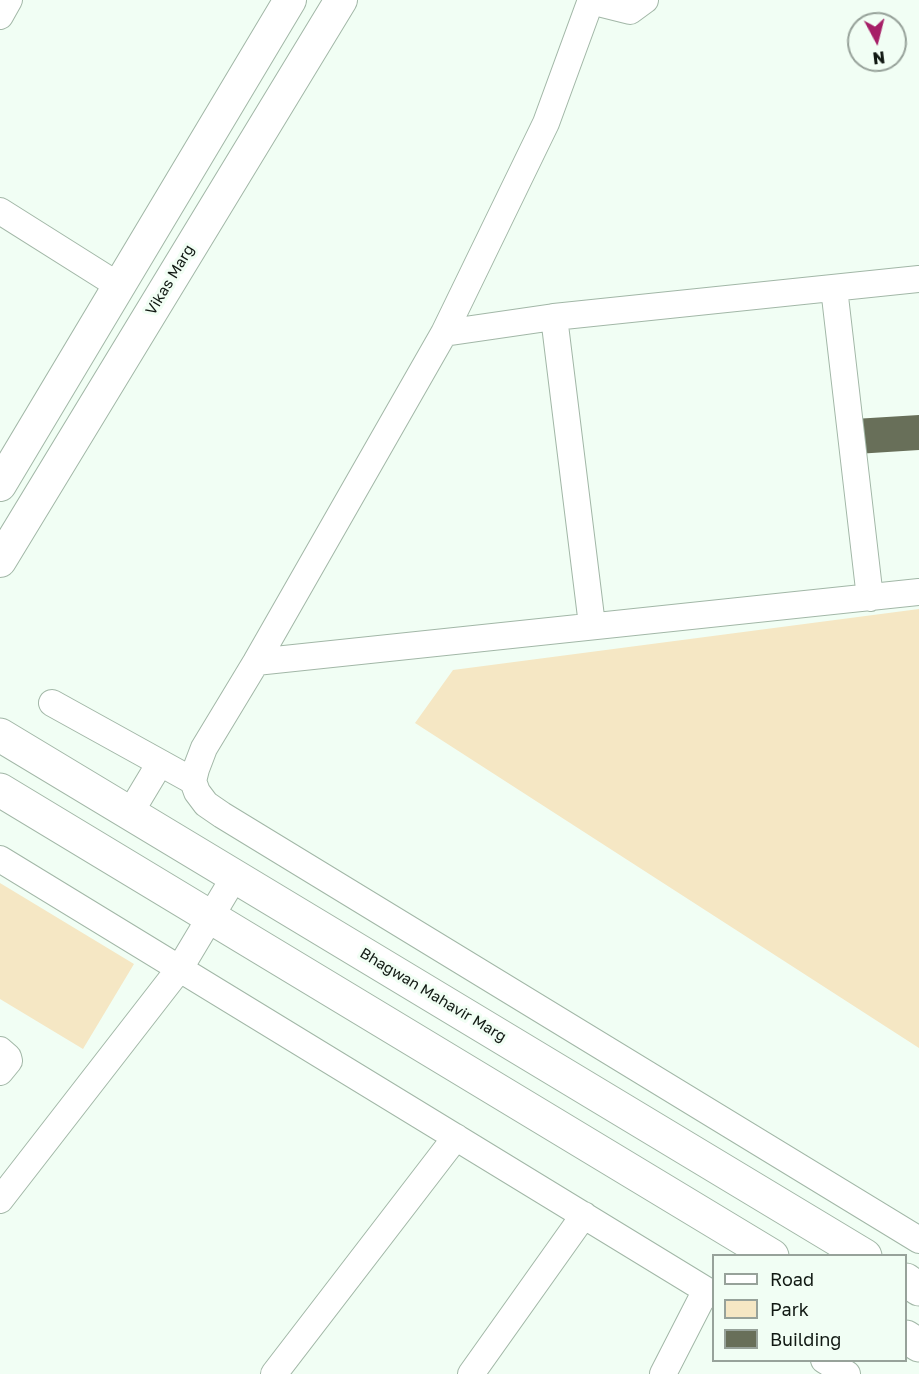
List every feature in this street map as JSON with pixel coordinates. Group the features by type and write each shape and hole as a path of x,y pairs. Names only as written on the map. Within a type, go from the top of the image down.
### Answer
{"main road":[{"name":"Bhagwan Mahavir Marg","path":"0,735 862,1254"},
{"path":"0,790 769,1254"}],"street":[{"path":"0,16 9,0"},
{"path":"0,485 290,0"},
{"name":"Vikas Marg","path":"0,561 341,0"},
{"path":"645,0 630,11 590,1 546,123 444,333 256,662 204,748 195,769 193,781 197,792 206,804 222,815 919,1240"},
{"path":"0,211 119,286"},
{"path":"444,333 554,317 919,279"},
{"path":"834,288 870,598"},
{"path":"554,317 592,625"},
{"path":"256,662 919,592"},
{"path":"52,702 193,781"},
{"path":"130,813 160,763"},
{"path":"0,859 710,1293 663,1374"},
{"path":"0,1200 180,968 235,876"},
{"path":"0,1050 9,1061 0,1072"},
{"path":"274,1374 456,1137"},
{"path":"471,1374 584,1215"},
{"path":"827,1362 847,1374"}],"green space":[{"path":"919,609 919,1048 415,723 453,670"},
{"path":"0,883 134,964 83,1049 0,999"}],"building":[{"path":"919,415 919,450 856,454 854,419"}]}
